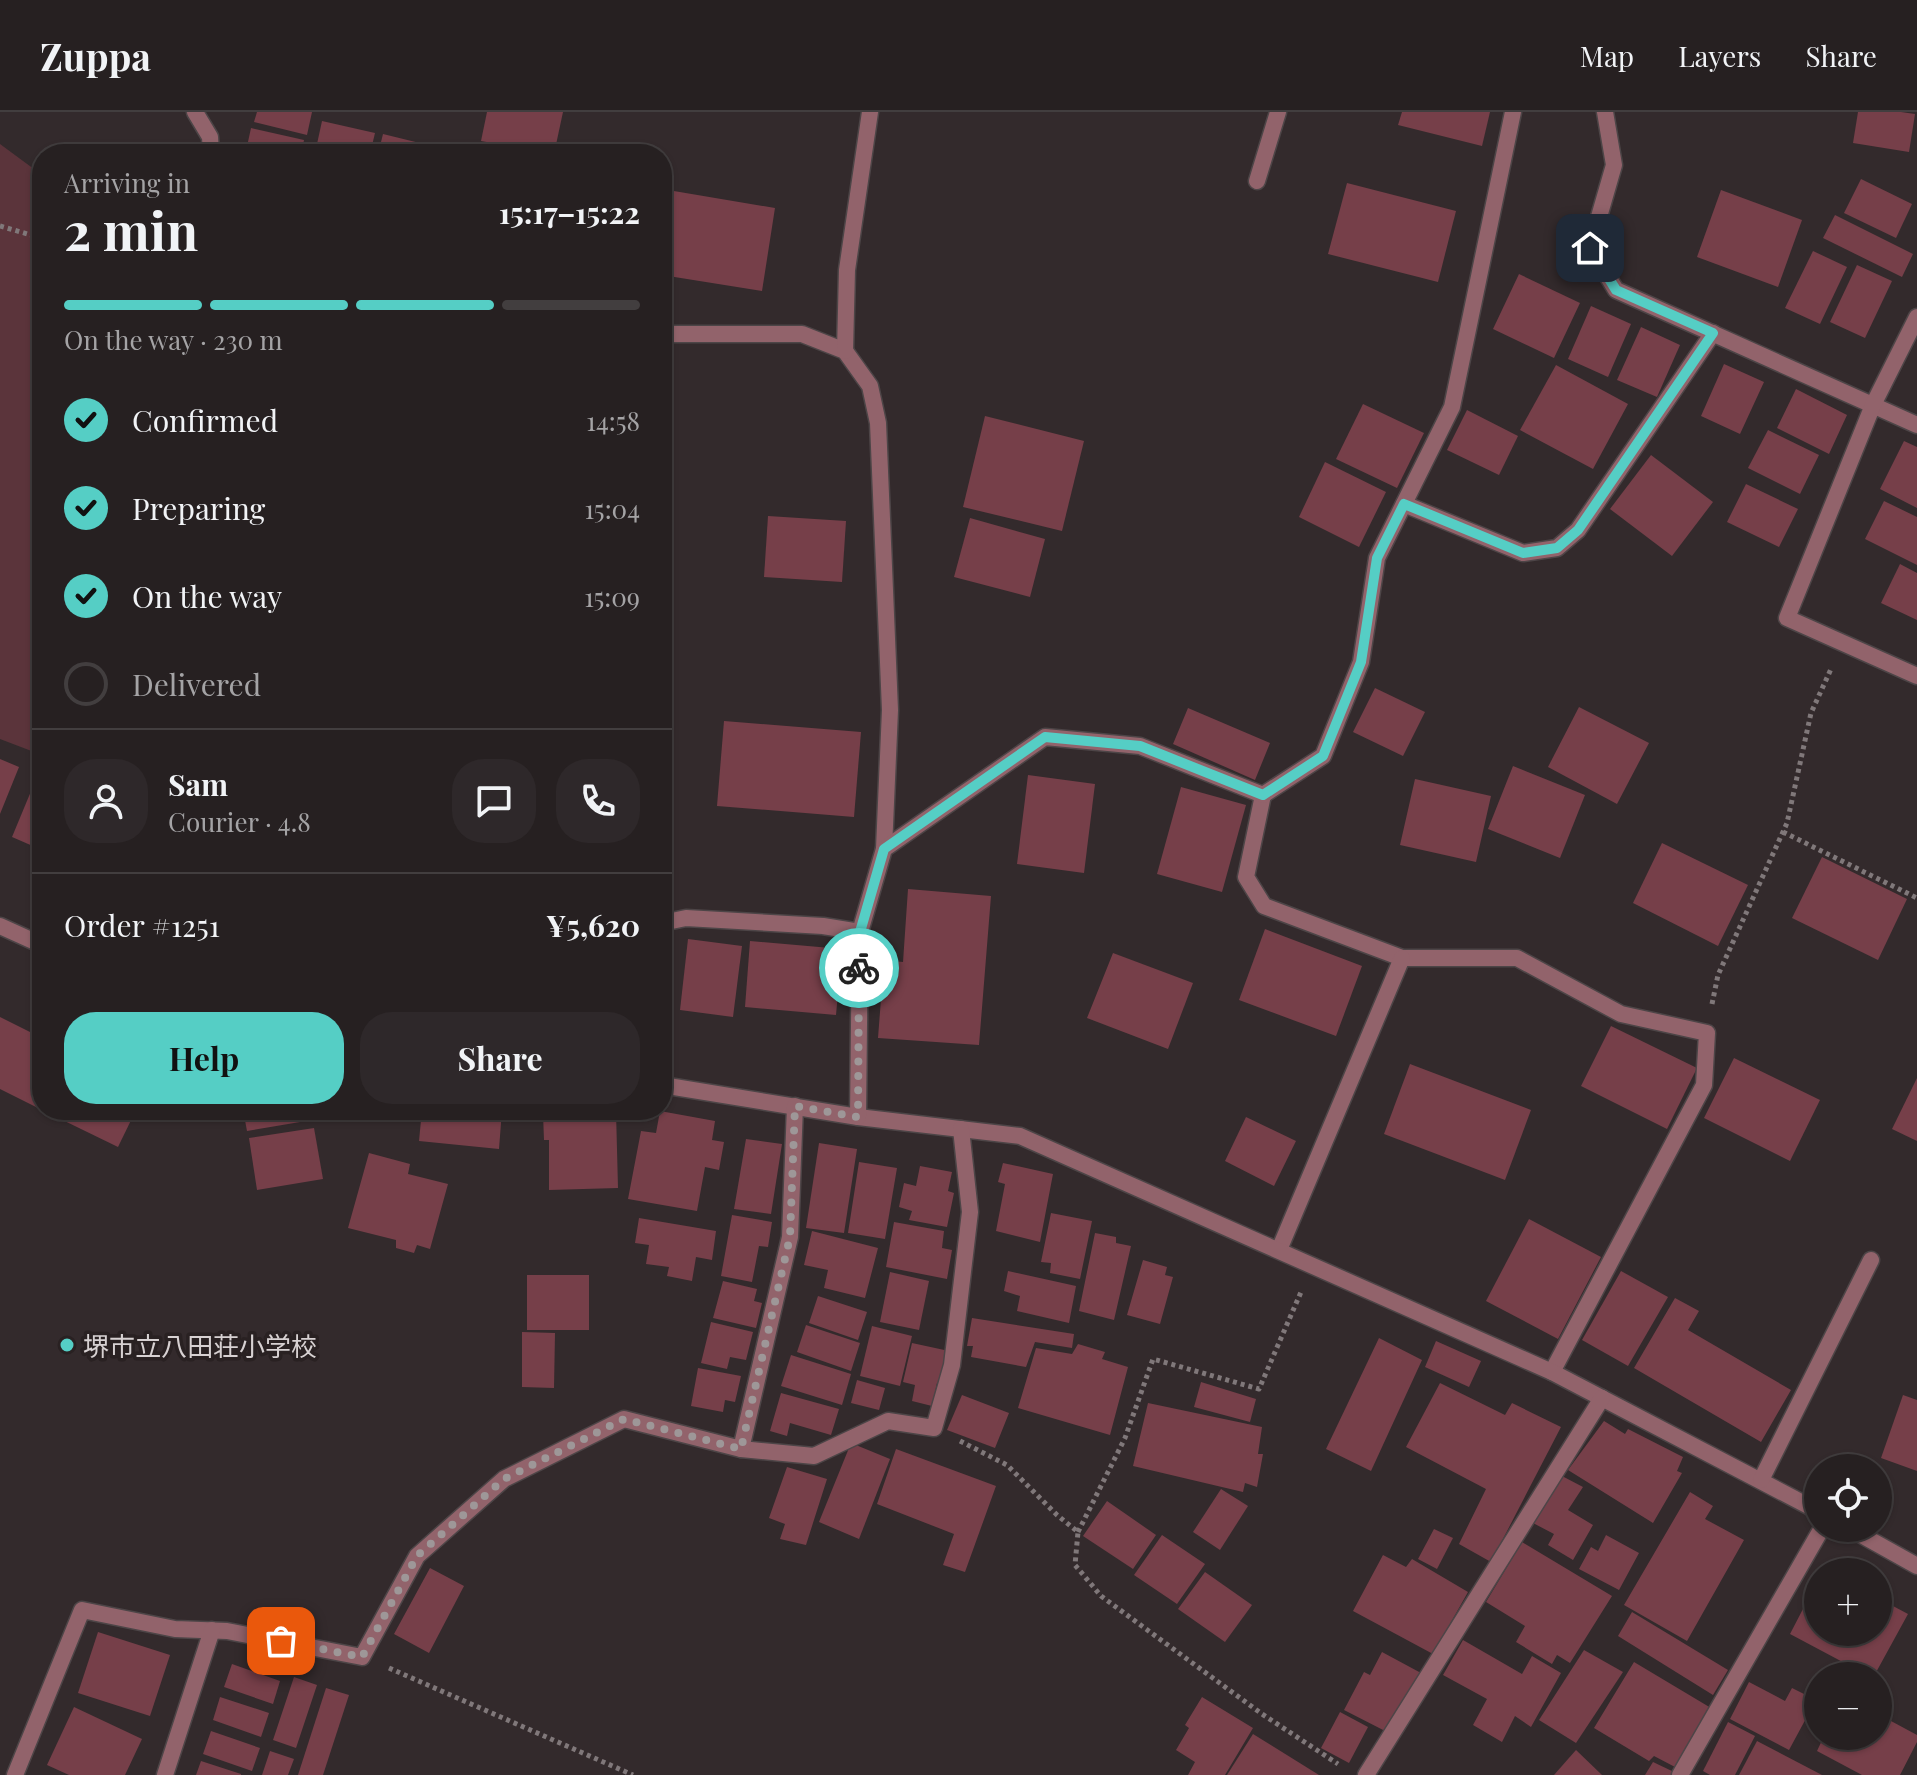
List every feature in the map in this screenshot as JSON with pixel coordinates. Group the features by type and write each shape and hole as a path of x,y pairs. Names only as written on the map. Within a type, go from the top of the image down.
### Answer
{"street":[{"path":"195,112 210,137 210,144"},
{"path":"845,351 847,270 870,112"},
{"path":"1257,181 1278,112"},
{"path":"1513,112 1452,407 1377,558 1361,662 1323,756 1263,795 1246,877 1264,906 1402,958 1517,958 1621,1014 1707,1033 1704,1085 1552,1372"},
{"path":"1605,112 1614,165 1590,248 1616,290 1917,425"},
{"path":"1917,317 1873,405 1787,618 1917,676"},
{"path":"1404,504 1523,553 1557,548 1578,530 1713,333"},
{"path":"672,334 802,334 845,351 870,386 878,423 890,710 884,849 860,932 858,1117"},
{"path":"884,849 1045,737 1140,746 1263,795"},
{"path":"672,921 686,918 823,926 860,932"},
{"path":"0,926 32,940"},
{"path":"1279,1250 1402,958"},
{"path":"672,1087 858,1117 1020,1136 1552,1372 1804,1503"},
{"path":"741,1449 790,1237 795,1106"},
{"path":"15,1775 82,1610 175,1629 227,1631 362,1657 417,1556 504,1479 624,1419 741,1449 814,1456 888,1421 934,1428 952,1365 970,1212 961,1129"},
{"path":"1761,1480 1871,1260"},
{"path":"1366,1775 1602,1398"},
{"path":"1680,1775 1814,1542"},
{"path":"1874,1542 1917,1566"},
{"path":"165,1775 212,1630"}],"path":[{"path":"0,226 32,236"},
{"path":"1707,1033 1718,975 1787,823 1811,713 1844,642"},
{"path":"1783,832 1917,898"},
{"path":"1313,1266 1259,1389 1153,1359 1125,1438 1078,1532 1075,1565 1101,1596 1262,1714 1341,1766"},
{"path":"934,1428 1007,1465 1078,1532"},
{"path":"362,1657 633,1775"}],"shaded area":[{"path":"0,144 32,168 32,751 0,739"}],"building":[{"path":"257,112 312,112 307,135 254,122"},
{"path":"487,112 563,112 556,144 481,141"},
{"path":"1402,112 1490,112 1482,146 1398,125"},
{"path":"1858,112 1915,114 1909,152 1853,143"},
{"path":"322,121 375,133 372,144 317,144"},
{"path":"251,128 304,140 303,144 248,144"},
{"path":"383,134 424,144 380,144"},
{"path":"1861,179 1912,204 1896,238 1844,213"},
{"path":"1347,183 1456,211 1438,282 1328,254"},
{"path":"1721,190 1802,220 1778,287 1697,257"},
{"path":"672,191 775,208 762,291 672,277"},
{"path":"1835,215 1913,254 1902,277 1823,238"},
{"path":"1813,251 1847,267 1820,324 1785,308"},
{"path":"1857,265 1892,281 1865,338 1830,322"},
{"path":"1519,274 1580,303 1554,358 1493,329"},
{"path":"1591,306 1631,324 1608,377 1568,359"},
{"path":"1641,327 1680,345 1657,397 1617,380"},
{"path":"1724,364 1764,382 1740,434 1701,416"},
{"path":"1556,365 1628,404 1593,469 1520,430"},
{"path":"1796,389 1847,415 1829,454 1777,428"},
{"path":"1363,404 1424,433 1397,488 1336,459"},
{"path":"1467,410 1518,436 1499,475 1447,450"},
{"path":"985,416 1084,441 1062,531 963,507"},
{"path":"1768,430 1819,455 1800,494 1748,468"},
{"path":"1904,441 1917,447 1917,508 1880,489"},
{"path":"1651,455 1713,502 1672,556 1610,509"},
{"path":"1325,462 1386,492 1359,547 1299,517"},
{"path":"1746,484 1798,509 1779,547 1727,522"},
{"path":"1884,501 1917,517 1917,565 1865,539"},
{"path":"768,516 846,521 842,582 764,577"},
{"path":"970,518 1045,539 1030,597 954,577"},
{"path":"1900,564 1917,573 1917,620 1881,603"},
{"path":"1375,688 1425,712 1403,756 1353,732"},
{"path":"1579,707 1649,743 1617,804 1548,767"},
{"path":"1188,708 1270,743 1255,780 1173,744"},
{"path":"724,721 861,732 854,817 717,806"},
{"path":"0,759 19,767 0,814"},
{"path":"1513,766 1585,795 1560,858 1488,829"},
{"path":"1028,775 1095,784 1084,873 1017,864"},
{"path":"1415,779 1491,796 1476,862 1400,845"},
{"path":"1181,787 1246,805 1222,892 1157,874"},
{"path":"32,789 32,846 12,837"},
{"path":"1662,843 1748,885 1718,946 1633,903"},
{"path":"1822,857 1907,899 1878,960 1792,918"},
{"path":"908,889 991,896 979,1045 878,1038 884,960 903,962"},
{"path":"1265,929 1362,966 1336,1036 1239,1000"},
{"path":"688,939 742,946 733,1017 680,1010"},
{"path":"750,941 842,949 836,1015 745,1007"},
{"path":"1113,953 1193,983 1168,1049 1087,1018"},
{"path":"0,1017 32,1033 32,1105 0,1089"},
{"path":"1611,1026 1697,1068 1667,1129 1581,1086"},
{"path":"1734,1058 1820,1100 1790,1161 1704,1118"},
{"path":"1410,1064 1531,1110 1505,1180 1384,1134"},
{"path":"1917,1078 1917,1141 1892,1129"},
{"path":"672,1113 715,1121 712,1140 724,1142 719,1170 705,1167 697,1211 628,1199 641,1131 656,1133 658,1120 672,1120"},
{"path":"1246,1117 1296,1141 1274,1186 1225,1161"},
{"path":"63,1120 131,1120 118,1147"},
{"path":"245,1120 312,1120 247,1131"},
{"path":"421,1120 501,1120 499,1149 419,1141"},
{"path":"543,1120 616,1120 618,1188 549,1190 549,1140 544,1140"},
{"path":"314,1128 323,1179 257,1190 249,1138"},
{"path":"746,1139 782,1144 771,1214 734,1209"},
{"path":"819,1143 857,1149 844,1233 806,1228"},
{"path":"369,1153 410,1164 408,1174 448,1184 430,1249 417,1245 414,1253 396,1248 396,1240 348,1228"},
{"path":"859,1162 897,1168 885,1239 848,1233"},
{"path":"1003,1163 1053,1174 1040,1242 996,1231 1005,1184 998,1182"},
{"path":"920,1166 952,1172 948,1191 954,1193 947,1227 909,1220 912,1211 899,1207 904,1183 916,1186"},
{"path":"1051,1213 1092,1221 1080,1279 1050,1273 1051,1263 1041,1262"},
{"path":"732,1215 772,1222 768,1247 759,1246 752,1282 721,1276"},
{"path":"639,1218 716,1231 712,1260 696,1257 692,1281 667,1276 669,1267 646,1264 649,1245 635,1243"},
{"path":"1529,1219 1601,1257 1558,1339 1486,1301"},
{"path":"894,1222 944,1231 942,1248 952,1250 947,1279 886,1267"},
{"path":"812,1231 878,1248 865,1298 824,1288 828,1270 804,1265"},
{"path":"1095,1233 1116,1237 1116,1243 1131,1246 1114,1320 1079,1311"},
{"path":"1143,1260 1167,1267 1165,1275 1173,1277 1160,1324 1127,1315"},
{"path":"1008,1271 1076,1286 1069,1323 1017,1311 1020,1296 1004,1291"},
{"path":"1621,1271 1668,1297 1628,1366 1582,1340"},
{"path":"890,1272 929,1281 919,1330 880,1322"},
{"path":"527,1275 589,1275 589,1330 527,1330"},
{"path":"723,1281 757,1289 754,1301 762,1303 756,1328 713,1318"},
{"path":"818,1296 867,1312 858,1340 809,1323"},
{"path":"1675,1298 1699,1311 1688,1330 1791,1390 1761,1442 1634,1368"},
{"path":"972,1318 1074,1334 1072,1348 1035,1342 1026,1367 971,1357 973,1346 967,1346"},
{"path":"711,1322 753,1332 746,1360 730,1357 727,1369 701,1363"},
{"path":"806,1325 860,1343 851,1371 797,1352"},
{"path":"872,1326 912,1336 900,1386 860,1376"},
{"path":"522,1332 555,1333 554,1388 522,1387"},
{"path":"1379,1338 1422,1360 1371,1471 1326,1449"},
{"path":"1436,1341 1481,1361 1469,1387 1425,1367"},
{"path":"912,1343 949,1351 932,1406 912,1401 915,1385 903,1382"},
{"path":"1078,1344 1105,1352 1102,1359 1128,1367 1110,1435 1018,1408 1036,1348 1072,1354"},
{"path":"791,1355 851,1374 842,1405 781,1386"},
{"path":"698,1368 741,1376 735,1402 725,1400 723,1412 691,1406"},
{"path":"857,1380 885,1388 879,1410 851,1403"},
{"path":"1201,1382 1256,1399 1250,1422 1194,1407"},
{"path":"1440,1383 1505,1415 1512,1403 1561,1427 1491,1562 1459,1544 1486,1489 1406,1447"},
{"path":"781,1393 839,1409 831,1435 790,1423 787,1436 770,1431"},
{"path":"962,1395 1009,1413 995,1448 947,1430"},
{"path":"1903,1395 1917,1400 1917,1471 1892,1462 1892,1454 1882,1454"},
{"path":"1148,1403 1262,1427 1258,1454 1263,1454 1257,1487 1245,1483 1243,1492 1133,1466"},
{"path":"1604,1421 1625,1434 1628,1429 1683,1457 1677,1471 1682,1473 1653,1523 1568,1470"},
{"path":"851,1443 890,1459 859,1539 819,1522"},
{"path":"896,1449 996,1486 965,1572 943,1565 954,1534 877,1504"},
{"path":"787,1467 827,1479 806,1545 780,1539 785,1524 769,1518"},
{"path":"1562,1476 1583,1487 1568,1510 1593,1525 1573,1560 1548,1545 1554,1534 1533,1523"},
{"path":"1221,1489 1248,1506 1220,1550 1193,1532"},
{"path":"1690,1492 1713,1506 1705,1519 1744,1540 1687,1641 1624,1605"},
{"path":"1107,1501 1156,1535 1133,1569 1083,1536"},
{"path":"1434,1529 1453,1538 1437,1569 1418,1559"},
{"path":"1162,1535 1205,1564 1177,1604 1134,1575"},
{"path":"1606,1535 1639,1553 1619,1590 1579,1569 1591,1547 1598,1551"},
{"path":"1522,1542 1612,1596 1570,1663 1557,1655 1552,1664 1516,1642 1525,1626 1486,1602"},
{"path":"1383,1555 1406,1567 1412,1559 1468,1592 1433,1654 1353,1611"},
{"path":"430,1568 464,1586 429,1653 394,1634"},
{"path":"1205,1572 1252,1605 1225,1642 1178,1609"},
{"path":"1892,1605 1908,1614 1892,1643"},
{"path":"1804,1607 1804,1641 1790,1634"},
{"path":"1632,1612 1728,1670 1713,1695 1618,1636"},
{"path":"98,1632 170,1655 150,1716 78,1693"},
{"path":"1463,1640 1522,1674 1532,1656 1561,1673 1531,1727 1515,1716 1502,1742 1473,1725 1487,1699 1443,1675"},
{"path":"1813,1646 1890,1646 1882,1662 1843,1662"},
{"path":"1584,1650 1623,1672 1576,1743 1539,1720"},
{"path":"1382,1652 1421,1673 1389,1733 1344,1710 1364,1672 1370,1675"},
{"path":"1634,1662 1711,1708 1675,1767 1654,1756 1649,1761 1594,1728"},
{"path":"232,1664 280,1681 273,1704 224,1687"},
{"path":"294,1677 317,1685 296,1748 273,1740"},
{"path":"1749,1682 1785,1701 1792,1688 1804,1694 1804,1722 1789,1750 1730,1719"},
{"path":"326,1688 349,1695 323,1775 298,1775"},
{"path":"220,1697 269,1713 261,1737 213,1720"},
{"path":"1202,1697 1253,1728 1225,1775 1188,1775 1195,1762 1176,1750 1189,1728 1185,1725"},
{"path":"74,1707 142,1739 125,1775 69,1775 47,1765"},
{"path":"1340,1712 1368,1727 1349,1763 1321,1748"},
{"path":"1728,1722 1755,1736 1735,1775 1710,1775 1703,1771"},
{"path":"1892,1722 1917,1735 1917,1742 1900,1775 1862,1775 1817,1751 1892,1750"},
{"path":"211,1731 260,1748 252,1771 203,1754"},
{"path":"1253,1734 1319,1775 1227,1775"},
{"path":"1757,1741 1822,1775 1739,1775"},
{"path":"1576,1750 1602,1775 1554,1775"},
{"path":"270,1751 294,1759 288,1775 262,1775"},
{"path":"201,1761 241,1774 241,1775 196,1775"},
{"path":"1653,1762 1674,1772 1672,1775 1645,1775"}],"way so far":[{"path":"281,1641 362,1657 417,1556 504,1479 624,1419 741,1449 790,1237 795,1106 858,1117 859,968"}],"place":[{"name":"堺市立八田荘小学校","path":"67,1345"}],"route":[{"path":"859,968 860,932 884,849 1045,737 1140,746 1263,795 1323,756 1361,662 1377,558 1404,504 1523,553 1557,548 1578,530 1713,333 1616,290 1590,248"}]}
